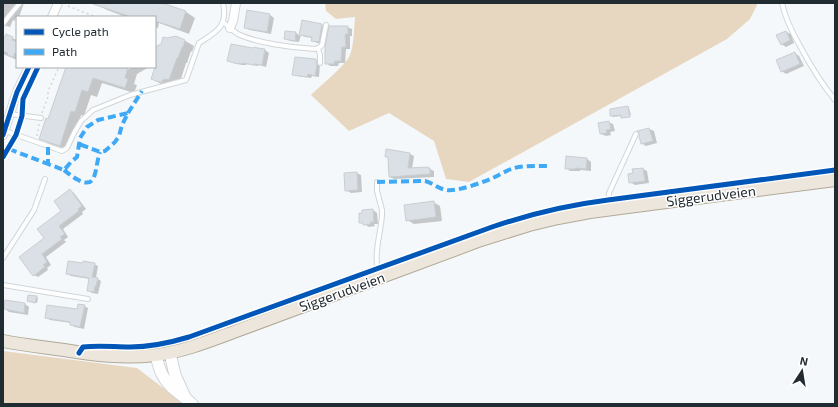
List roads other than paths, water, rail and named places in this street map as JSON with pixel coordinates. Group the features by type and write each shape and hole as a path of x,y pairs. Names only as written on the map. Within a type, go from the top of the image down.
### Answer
{"main road":[{"name":"Siggerudveien","path":"3,341 108,356 130,357 170,353 231,333 481,240 522,227 564,217 608,210 835,180"},
{"path":"170,353 175,375 189,401"},
{"path":"156,355 159,368 165,380 175,391 189,401"}],"street":[{"path":"52,16 58,3"},
{"path":"230,28 233,21 236,3"},
{"path":"3,132 17,92 29,68"}],"lane":[{"path":"3,24 20,3"},
{"path":"3,132 62,151 67,148 81,121 93,110 130,95 186,80 199,42 219,29 223,22 223,3"},
{"path":"782,3 784,13 804,54 820,81 835,100"},
{"path":"223,22 240,34 269,43 302,48 318,48 322,45 326,25"},
{"path":"318,48 320,63"},
{"path":"9,114 41,118"},
{"path":"608,210 609,193 636,134"},
{"path":"3,258 34,210 45,179"},
{"path":"377,182 378,196 382,210 376,258 379,278"},
{"path":"3,285 88,299"}]}
